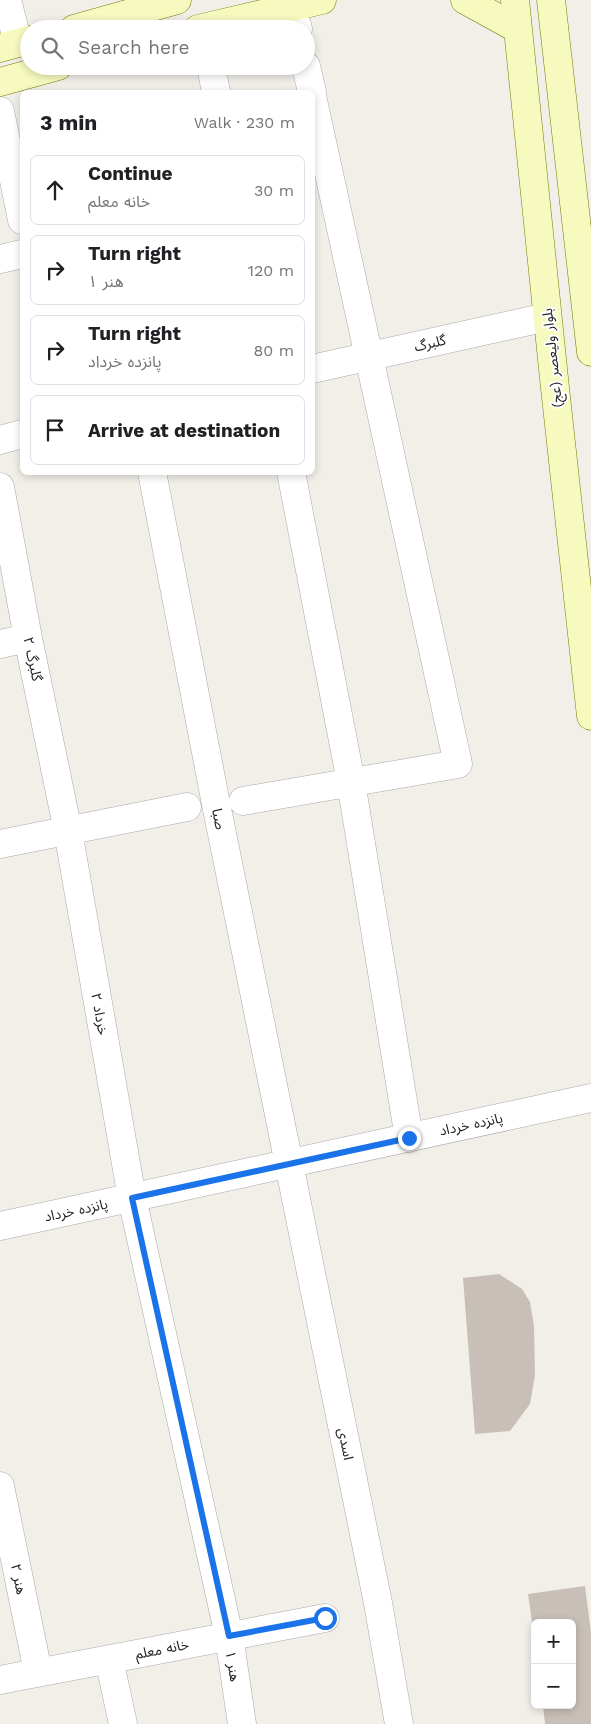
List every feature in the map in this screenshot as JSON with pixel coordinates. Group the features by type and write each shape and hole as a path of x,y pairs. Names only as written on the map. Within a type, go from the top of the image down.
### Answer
{"main road":[{"path":"106,20 177,0"},
{"path":"236,20 322,0"},
{"path":"465,0 518,29"},
{"name":"بلوار ولیعصر (عج)","path":"515,0 547,317 591,711"},
{"path":"551,1 591,352"},
{"path":"0,82 25,75"}],"street":[{"path":"7,0 16,44"},
{"path":"213,75 216,90"},
{"path":"308,75 311,90"},
{"path":"243,801 458,764 315,108"},
{"path":"0,111 20,210"},
{"path":"0,259 20,254"},
{"name":"گلبرگ","path":"315,369 547,317"},
{"path":"0,440 20,435"},
{"name":"صبا","path":"153,475 216,804 289,1164"},
{"path":"292,475 351,782 409,1138"},
{"name":"گلبرگ ۲","path":"0,487 28,638 68,831"},
{"path":"0,644 28,638"},
{"path":"0,844 187,807"},
{"name":"خرداد ۲","path":"68,831 132,1198"},
{"name":"پانزده خرداد","path":"0,1226 591,1098"},
{"name":"اسدی","path":"289,1164 378,1603 400,1724"},
{"name":"هنر ۱","path":"132,1198 229,1636 242,1724"},
{"name":"هنر ۲","path":"0,1486 10,1583 38,1672"},
{"name":"خانه معلم","path":"0,1680 325,1618"},
{"path":"109,1659 124,1724"}],"building":[{"path":"499,1274 522,1289 530,1302 534,1326 535,1375 530,1404 510,1431 475,1434 463,1278"},
{"path":"585,1586 591,1633 591,1724 545,1724 543,1709 576,1709 576,1619 532,1619 528,1594"}],"route":[{"path":"325,1618 229,1636 132,1198 409,1138"}]}
